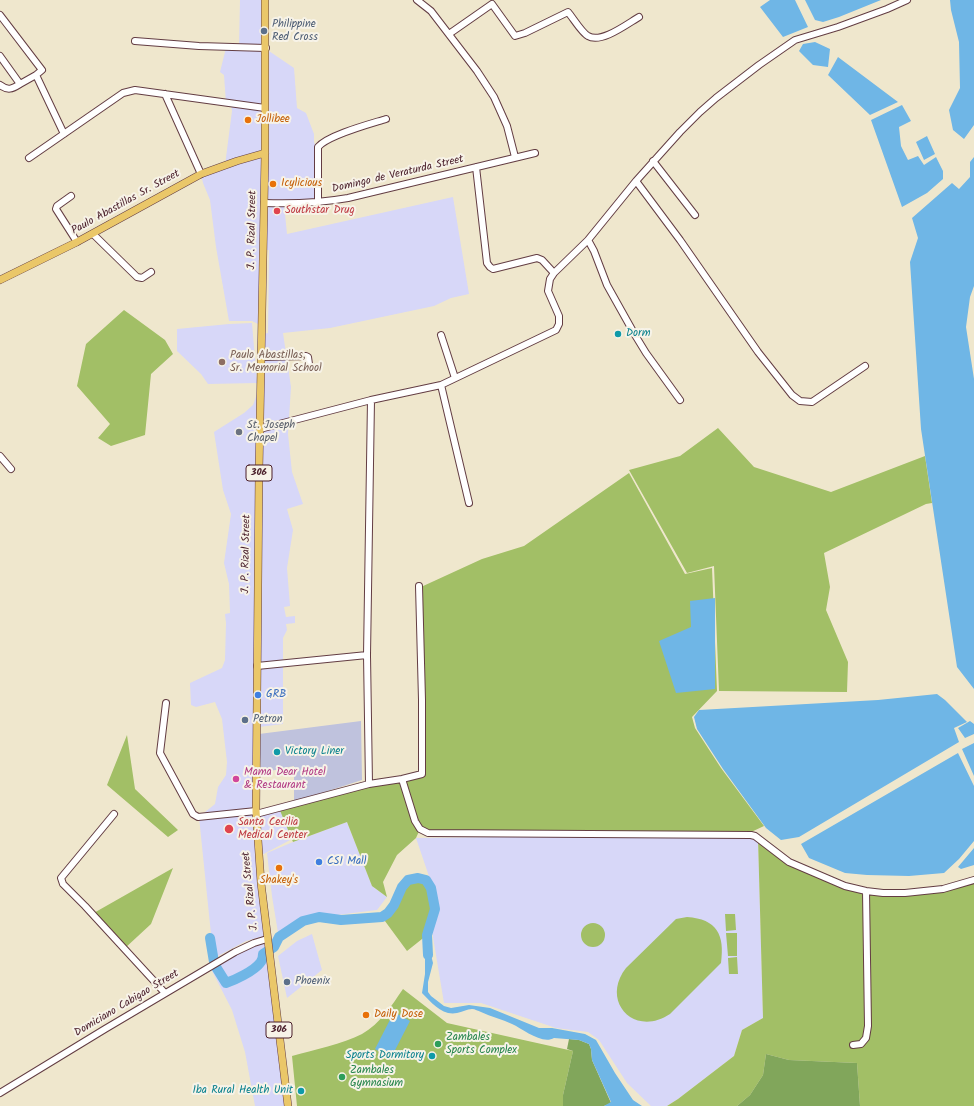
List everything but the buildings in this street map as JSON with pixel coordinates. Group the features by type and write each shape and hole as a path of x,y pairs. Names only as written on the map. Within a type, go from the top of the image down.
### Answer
{"main road":[{"name":"J. P. Rizal Street","path":"265,0 265,153 260,429 256,812 258,859 267,942 288,1106"},
{"name":"Paulo Abastillas Sr. Street","path":"0,280 93,234 201,174 265,153"}],"street":[{"path":"417,0 430,11 449,34 494,97 507,126 516,157"},
{"path":"260,429 371,400 424,390 441,385 556,330 559,324 559,316 548,291 550,279 554,272 588,240 636,180 680,132 716,98 795,40 838,28 907,0"},
{"path":"449,34 492,4 516,36 568,12 587,36 596,39 605,36 638,17"},
{"path":"0,15 42,70 11,90 0,85"},
{"path":"136,41 199,46 266,48"},
{"path":"0,56 20,84"},
{"path":"36,75 64,134"},
{"path":"29,158 129,90 265,108"},
{"path":"165,94 201,174"},
{"path":"318,203 318,147 324,142 355,129 386,120"},
{"name":"Domingo de Veraturda Street","path":"264,203 318,203 348,198 535,153"},
{"path":"653,161 695,215"},
{"path":"476,167 487,263 493,269 537,258 542,260 554,272"},
{"path":"636,180 758,352 792,395 800,401 812,402 865,366"},
{"path":"71,196 57,206 56,209 77,242"},
{"path":"93,234 137,277 142,278 151,272"},
{"path":"588,240 594,251 607,285 635,335 646,353 680,400"},
{"path":"441,335 455,378"},
{"path":"262,356 306,356 309,359 309,364"},
{"path":"441,385 469,503"},
{"path":"369,784 367,655 371,400"},
{"path":"0,456 11,469"},
{"path":"166,703 160,753 193,814 198,817 256,812 369,784 402,779 422,774 422,700 418,586"},
{"path":"257,666 367,655"},
{"path":"402,779 415,821 420,829 428,833 751,834 789,862 845,886 866,891 883,893 943,889 974,880"},
{"path":"114,814 61,878 61,880 63,884 165,993"},
{"path":"853,1045 861,1044 866,1038 868,1026 866,891"},
{"name":"Domiciano Cabigao Street","path":"0,1093 165,993 246,946 267,942"}],"shaded area":[{"path":"240,0 265,0 264,203 284,204 287,234 453,197 469,294 451,298 434,306 330,328 283,333 291,387 288,434 292,472 303,504 287,509 293,530 287,568 290,606 284,607 286,617 295,616 295,623 286,624 287,630 283,638 283,724 259,727 256,815 279,807 292,839 258,857 268,935 246,941 216,957 211,934 199,817 215,804 218,787 226,775 227,762 222,719 215,702 196,707 191,705 190,683 222,668 225,660 225,614 230,613 229,584 224,563 231,514 223,490 214,432 244,413 253,405 257,394 262,334 268,333 269,250 264,250 262,326 252,321 229,321 216,247 210,200 201,174 225,165 232,111 231,104 226,103 224,75 220,72 226,48 239,48"},
{"path":"269,51 294,68 297,108 306,113 314,134 314,142 316,147 317,200 265,201 267,57"},
{"name":"Paulo Abastillas, Sr. Memorial School","path":"252,323 257,383 208,384 201,374 177,351 177,329"},
{"path":"361,721 362,780 294,802 294,766 261,773 259,734"},
{"path":"347,822 372,886 387,897 377,910 337,915 310,916 279,939 267,853"},
{"path":"580,836 758,838 763,1018 742,1030 734,1056 667,1106 651,1106 627,1083 599,1040 588,1032 556,1028 481,1003 444,1003 432,931 438,903 416,838"},
{"path":"312,934 322,970 287,998 278,956 297,941"},
{"path":"264,942 281,1049 288,1106 255,1106 245,1052 232,1010 211,969 234,953"}],"green space":[{"path":"124,310 165,340 173,354 151,374 145,435 111,446 98,438 110,424 77,386 86,344"},
{"path":"718,428 754,467 831,492 925,456 932,503 926,504 824,553 830,587 826,610 848,662 847,692 719,691 714,566 687,573 629,470 680,456"},
{"path":"629,473 685,574 712,568 717,691 692,717 695,728 721,768 764,826 749,833 430,831 423,827 417,820 405,778 424,773 421,587 482,559 524,546"},
{"path":"127,735 135,789 178,830 168,837 107,785"},
{"path":"402,779 420,829 416,838 397,855 383,882 387,897 372,886 347,822 293,842 279,808"},
{"path":"758,838 789,862 845,886 883,893 943,889 974,880 974,1106 860,1106 857,1063 789,1060 766,1054 763,1075 750,1095 737,1106 667,1106 734,1056 742,1030 763,1018"},
{"path":"173,868 151,924 124,949 92,914"},
{"path":"414,878 426,880 431,888 435,909 427,935 407,951 382,917 387,913 404,884"},
{"path":"725,914 735,914 736,930 726,931"},
{"path":"687,917 706,921 717,930 722,944 721,963 670,1014 657,1020 644,1022 633,1019 625,1012 619,1003 617,992 619,980 626,968 676,919"},
{"path":"593,923 601,927 605,935 601,943 593,947 585,943 581,935 585,927"},
{"path":"726,933 737,933 737,956 728,956"},
{"path":"737,957 738,974 729,974 728,958"},
{"name":"Zambales Sports Complex","path":"403,989 447,1023 573,1051 563,1095 563,1106 297,1106 292,1056 337,1044 362,1034 380,1020"},
{"path":"569,1039 579,1040 589,1044 592,1060 611,1103 604,1106 563,1106 563,1095 573,1051 567,1049"},
{"path":"766,1054 789,1060 857,1063 860,1106 737,1106 750,1095 763,1075"}],"water":[{"path":"770,0 795,0 808,27 783,37 760,7"},
{"path":"805,0 881,0 823,22 815,20"},
{"path":"950,0 974,0 974,125 964,139 953,130 949,110 960,88 959,42"},
{"path":"815,42 830,49 828,67 813,65 799,51 803,44"},
{"path":"838,57 898,102 870,115 828,75"},
{"path":"902,105 911,121 899,127 901,146 908,160 918,156 924,165 936,157 943,171 943,179 927,193 902,207 871,120"},
{"path":"927,136 935,154 924,160 916,142"},
{"path":"974,157 974,286 970,297 966,327 974,379 974,689 957,667 921,429 910,262 918,238 912,218 952,183 959,189 970,177 970,162"},
{"path":"715,598 715,689 676,693 659,641 691,627 690,601"},
{"path":"937,694 967,722 954,728 959,742 799,837 781,840 766,828 723,769 697,729 694,717 699,710 878,700"},
{"path":"970,721 974,724 974,734 965,738 958,728"},
{"path":"974,743 974,776 962,749"},
{"path":"958,753 974,786 974,841 959,859 944,873 909,876 845,873 809,858 801,844"},
{"path":"974,848 974,865 961,869 958,867"},
{"path":"428,943 433,963 428,982 428,992 444,1006 451,1008 469,1005 490,1008 539,1028 552,1028 585,1034 596,1040 633,1100 642,1106 604,1106 611,1102 592,1060 589,1044 579,1040 554,1038 549,1040 538,1038 508,1022 474,1009 457,1013 447,1013 434,1005 422,993 425,974 425,953"},
{"path":"394,1012 410,1021 391,1058 375,1049"}],"waterway":[{"path":"216,967 226,983 244,975 260,963 263,954 274,947 279,937 303,921 319,917 341,920 382,917 388,913 394,905 402,887 408,880 418,878 426,880 431,888 435,909 427,935 428,955"},
{"path":"210,938 214,962"}],"place":[{"name":"Philippine Red Cross","path":"264,31"},
{"name":"Jollibee","path":"248,120"},
{"name":"Icylicious","path":"273,184"},
{"name":"Southstar Drug","path":"277,211"},
{"name":"Dorm","path":"618,334"},
{"name":"Paulo Abastillas, Sr. Memorial School","path":"222,362"},
{"name":"St. Joseph Chapel","path":"239,432"},
{"name":"GRB","path":"258,695"},
{"name":"Petron","path":"245,720"},
{"name":"Victory Liner","path":"277,752"},
{"name":"Mama Dear Hotel & Restaurant","path":"236,779"},
{"name":"Santa Cecilia Medical Center","path":"229,829"},
{"name":"CSI Mall","path":"319,862"},
{"name":"Shakey's","path":"279,868"},
{"name":"Phoenix","path":"287,982"},
{"name":"Daily Dose","path":"366,1015"},
{"name":"Zambales Sports Complex","path":"438,1044"},
{"name":"Sports Dormitory","path":"432,1056"},
{"name":"Zambales Gymnasium","path":"342,1077"},
{"name":"Iba Rural Health Unit","path":"301,1091"}]}
